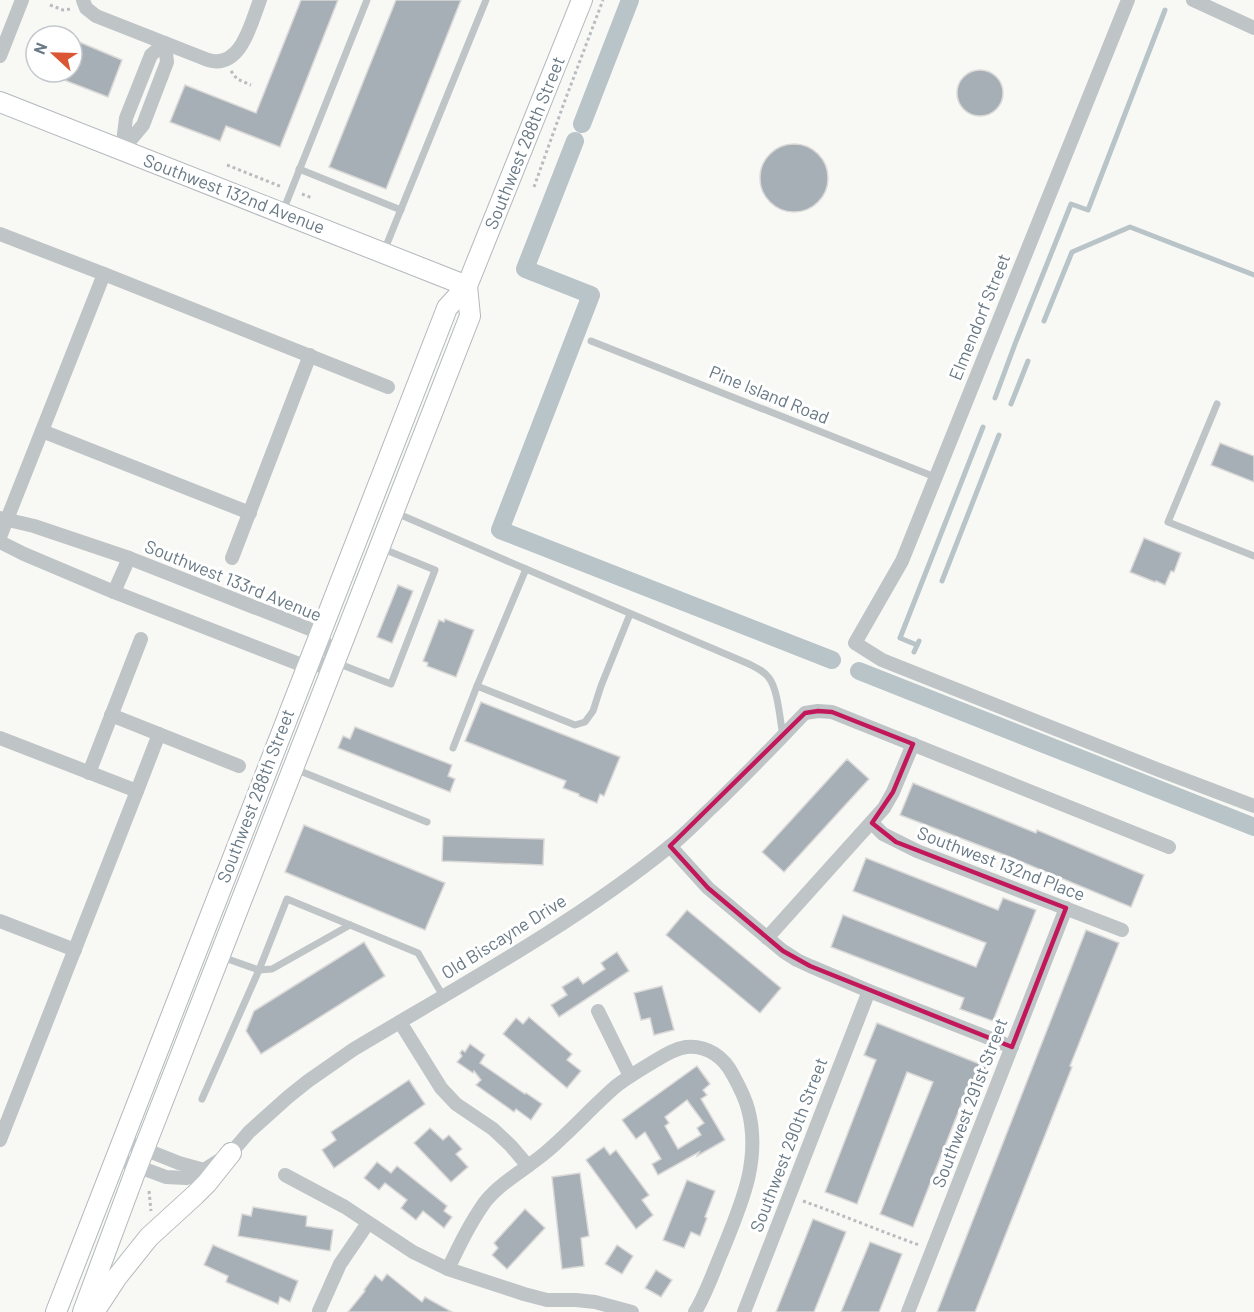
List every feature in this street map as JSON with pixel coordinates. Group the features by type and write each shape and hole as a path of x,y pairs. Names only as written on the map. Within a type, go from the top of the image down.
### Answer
{"main road":[{"name":"Southwest 288th Street","path":"56,1312 447,308 468,286 582,0"},
{"name":"Southwest 132nd Avenue","path":"0,102 468,286"},
{"name":"Southwest 288th Street","path":"83,1312 219,956 470,316 468,286"},
{"path":"197,948 219,956"},
{"path":"93,1312 148,1237 207,1183 231,1153"}],"street":[{"path":"0,56 22,0"},
{"path":"83,0 86,8 96,16 213,62 223,62 239,50 260,0"},
{"name":"Elmendorf Street","path":"1128,0 902,561 855,643 882,660 1254,807"},
{"path":"1193,0 1254,28"},
{"path":"122,150 143,125 167,62 165,44"},
{"path":"0,234 388,387"},
{"path":"0,537 4,518 42,431 104,274"},
{"path":"231,558 310,355"},
{"path":"42,431 250,513"},
{"name":"Southwest 133rd Avenue","path":"4,518 129,558 320,633 335,662"},
{"path":"0,542 114,592 307,667 335,662"},
{"path":"114,592 129,558"},
{"path":"89,773 141,639"},
{"name":"Old Biscayne Drive","path":"118,1149 141,1158 176,1179 186,1179 231,1153 265,1117 308,1081 354,1049 532,942 643,867 670,846 743,778 805,713 832,712 913,744"},
{"path":"111,715 239,766"},
{"path":"0,1140 159,734"},
{"path":"0,738 137,791"},
{"path":"767,938 884,808 913,744 1169,847"},
{"name":"Southwest 132nd Place","path":"872,823 896,842 1122,930"},
{"path":"670,846 708,888 783,951 810,966 869,991 1012,1047"},
{"name":"Southwest 291st Street","path":"908,1312 1066,908"},
{"path":"0,921 75,950"},
{"name":"Southwest 290th Street","path":"744,1312 869,991"},
{"path":"598,1011 630,1076"},
{"path":"400,1022 441,1088 456,1104 493,1129 528,1166"},
{"path":"448,1269 462,1240 486,1201 499,1188 576,1125 616,1086 630,1076 673,1050 698,1047 712,1052 723,1061 739,1087 748,1109 752,1146 751,1168 745,1195 696,1312"},
{"name":"Old Biscayne Drive","path":"118,1149 141,1158 179,1163 204,1170"},
{"path":"285,1175 345,1207 414,1252 448,1269 545,1306 576,1300 595,1302 632,1312"},
{"path":"319,1311 340,1264 368,1223"}],"lane":[{"path":"282,213 367,0"},
{"path":"384,252 486,0"},
{"path":"299,170 401,210"},
{"name":"Pine Island Road","path":"591,340 935,477"},
{"path":"1217,404 1168,522 1254,556"},
{"path":"394,512 762,671 775,687 783,736"},
{"path":"335,662 391,684 435,570 380,548"},
{"path":"453,748 526,569"},
{"path":"477,686 575,725 585,722 593,711 630,614"},
{"path":"293,768 427,822"},
{"path":"202,1099 259,970 287,899 418,953 443,996"},
{"path":"219,956 259,970 272,969 350,925"}],"path":[{"path":"534,187 603,0"},
{"path":"50,5 63,10"},
{"path":"237,79 251,85"},
{"path":"227,165 312,198"},
{"path":"148,1189 151,1211"},
{"path":"803,1201 925,1247"}],"highlighted area":[{"path":"832,712 913,744 893,792 872,823 896,842 1066,908 1012,1047 810,966 783,951 708,888 670,846 805,713"}],"building":[{"path":"301,0 338,0 280,147 226,126 220,141 170,122 185,85 256,113"},
{"path":"396,0 461,0 386,189 329,167"},
{"path":"84,44 122,60 108,97 74,84 84,84"},
{"path":"980,70 996,77 1003,93 996,109 980,116 964,109 957,93 964,77"},
{"path":"801,144 813,150 822,159 828,171 826,191 818,202 801,212 787,212 770,202 762,191 760,171 770,154 781,146"},
{"path":"1220,443 1254,456 1254,482 1211,465"},
{"path":"1144,538 1181,553 1174,572 1171,571 1165,585 1130,572"},
{"path":"398,585 413,591 392,643 377,637"},
{"path":"445,619 474,630 456,677 427,666 428,663 423,661 439,620 444,622"},
{"path":"481,702 620,757 604,796 600,794 597,803 579,796 563,788 566,781 465,741"},
{"path":"355,727 452,765 448,776 455,779 450,792 338,748 343,736 350,739"},
{"path":"847,759 869,779 784,872 762,852"},
{"path":"913,783 1036,833 1037,830 1144,875 1131,907 900,815"},
{"path":"304,825 445,883 425,930 285,872"},
{"path":"443,836 544,839 543,865 442,861"},
{"path":"866,858 998,910 1003,898 1036,910 993,1021 960,1009 964,998 831,947 843,915 976,967 986,943 853,891"},
{"path":"687,910 781,988 760,1013 666,935"},
{"path":"1086,930 1119,943 1070,1066 1072,1067 975,1312 937,1312"},
{"path":"364,942 385,976 261,1054 246,1031 254,1011"},
{"path":"617,952 629,971 559,1017 551,1005 567,995 562,987 578,977 583,984 605,969 601,963"},
{"path":"662,986 674,1030 654,1035 650,1018 641,1020 634,993"},
{"path":"529,1017 572,1054 567,1060 581,1071 567,1088 503,1034 516,1018 523,1024"},
{"path":"877,1023 987,1067 974,1099 965,1095 913,1227 880,1214 933,1082 907,1072 857,1204 825,1192 876,1060 864,1055"},
{"path":"470,1044 485,1055 480,1063 542,1104 531,1120 516,1109 514,1112 476,1085 481,1080 474,1071 473,1073 457,1062 462,1056 460,1053 462,1050 465,1052"},
{"path":"697,1066 710,1084 703,1090 707,1095 701,1099 725,1140 658,1175 652,1164 661,1159 645,1132 636,1139 622,1120","holes":["687,1100 704,1123 697,1128 701,1135 678,1149 665,1126 669,1123 665,1117"]},
{"path":"409,1080 425,1104 334,1168 322,1150 336,1140 331,1132"},
{"path":"430,1128 443,1140 449,1135 462,1149 456,1154 468,1167 451,1182 414,1143"},
{"path":"604,1147 610,1155 616,1150 649,1195 642,1200 653,1215 636,1229 586,1160"},
{"path":"377,1162 391,1173 397,1166 447,1206 444,1211 452,1217 444,1228 423,1211 416,1220 401,1208 407,1200 385,1183 379,1190 364,1178"},
{"path":"580,1173 589,1236 581,1238 584,1266 562,1269 552,1177"},
{"path":"687,1180 715,1191 700,1236 691,1232 684,1248 663,1240"},
{"path":"253,1207 307,1216 306,1226 333,1230 330,1251 238,1236 242,1214 251,1216"},
{"path":"525,1209 545,1228 507,1269 492,1255 498,1248 494,1243"},
{"path":"813,1219 846,1232 814,1312 776,1312"},
{"path":"870,1242 902,1254 879,1312 841,1312"},
{"path":"213,1245 298,1281 290,1302 280,1297 278,1304 226,1282 228,1276 204,1265"},
{"path":"617,1245 633,1256 622,1274 605,1264"},
{"path":"656,1270 672,1280 661,1297 645,1288"},
{"path":"387,1274 422,1302 425,1297 452,1312 348,1312 375,1275 382,1281"}],"waterway":[{"path":"582,124 630,0"},
{"path":"995,398 1071,204 1088,210 1165,10"},
{"path":"575,141 525,269 591,295 500,530 832,660"},
{"path":"1044,321 1072,252 1130,227 1254,275"},
{"path":"1011,404 1028,361"},
{"path":"917,645 900,638 983,427"},
{"path":"942,581 999,435"},
{"path":"914,652 919,641"},
{"path":"859,671 1254,827"}]}
